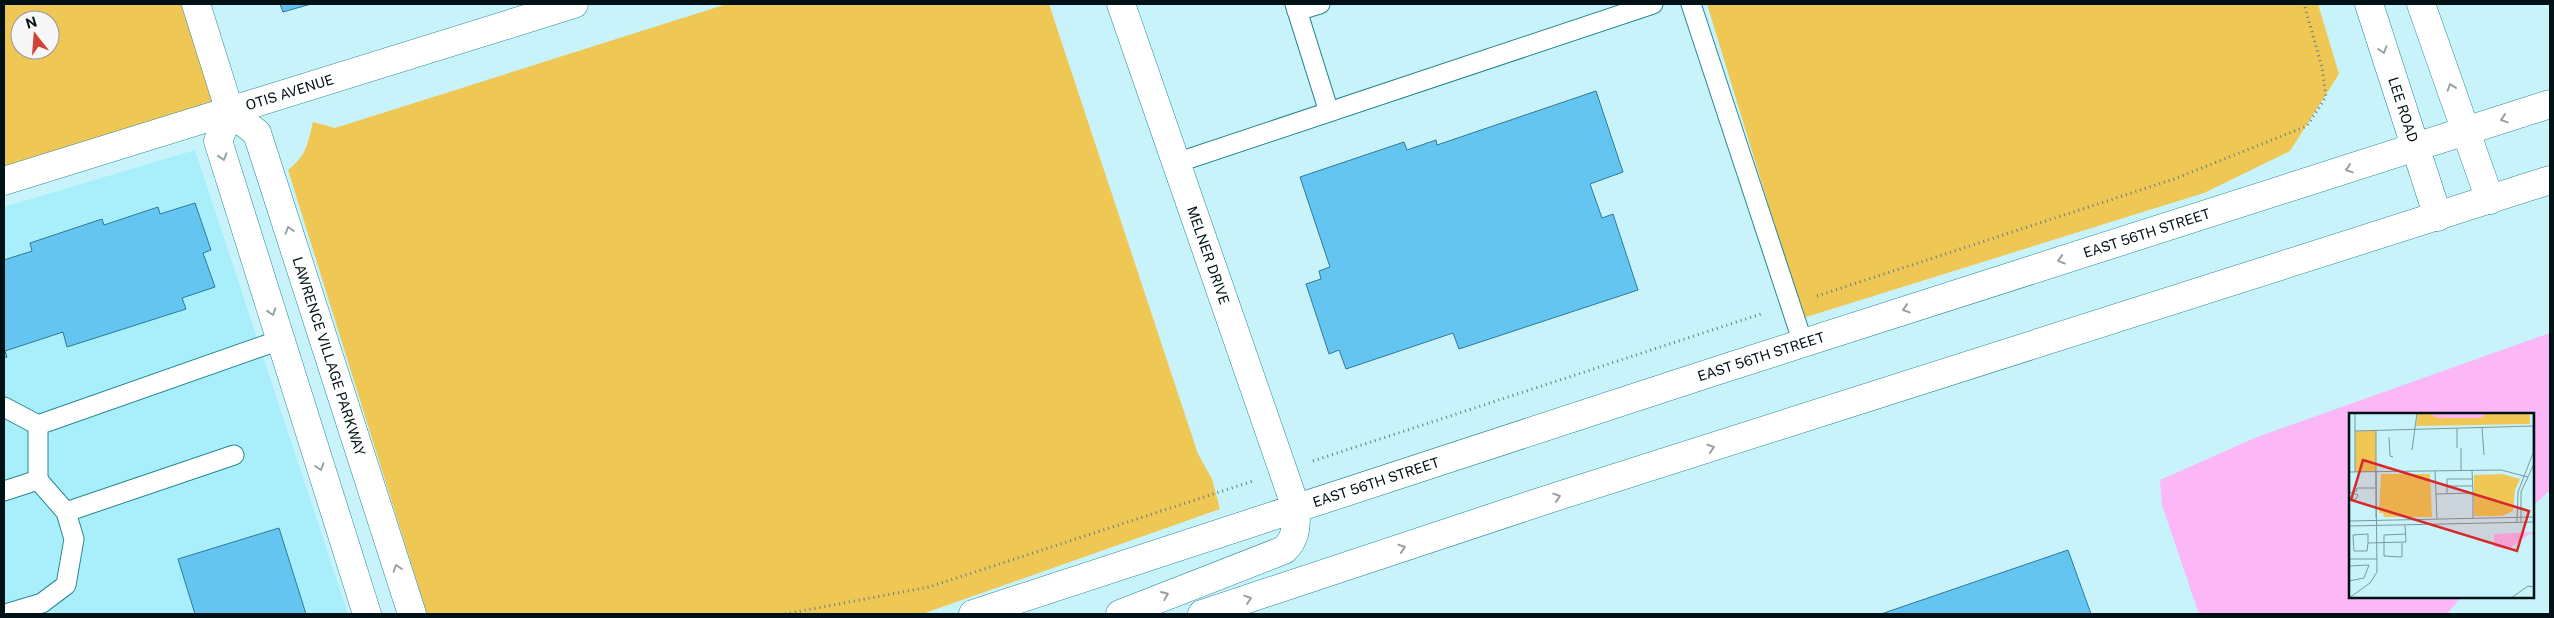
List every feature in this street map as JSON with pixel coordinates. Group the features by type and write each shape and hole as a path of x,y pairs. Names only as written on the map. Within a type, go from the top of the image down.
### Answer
{"main road":[{"path":"196,4 230,112 218,141 367,614"},
{"name":"OTIS AVENUE","path":"4,181 574,4"},
{"name":"MELNER DRIVE","path":"1121,4 1296,508"},
{"name":"LEE ROAD","path":"2369,4 2414,148 2438,217"},
{"path":"2422,4 2490,200"},
{"name":"EAST 56TH STREET","path":"973,614 1803,343 2550,104"},
{"name":"LAWRENCE VILLAGE PARKWAY","path":"230,112 257,132 412,614"},
{"path":"1202,614 1562,496 2550,180"},
{"path":"1120,614 1284,550 1292,543 1296,530 1296,508"}],"lane":[{"path":"1320,4 1296,8 1329,112"},
{"path":"1176,163 1653,4"},
{"path":"1691,4 1803,343"},
{"path":"4,407 38,426 280,340"},
{"path":"5,614 42,603 66,585 74,539 66,512 38,480 38,426"},
{"path":"66,512 234,455"},
{"path":"4,492 38,480"}],"path":[{"path":"785,614 929,587 2174,179 2307,126 2326,97 2322,67 2304,4"}],"shaded area":[{"path":"4,4 196,4 230,112 4,181"},
{"path":"727,4 1049,4 1198,454 1212,479 1220,509 922,614 427,614 288,170 303,154 313,122 335,128"},
{"path":"1707,4 2318,4 2339,74 2290,151 2204,193 1803,318"},
{"path":"195,150 348,614 4,614 4,207"},
{"path":"2550,333 2550,490 2534,505 2534,413 2349,413 2349,598 2460,598 2447,614 2199,614 2162,505 2160,480 2257,437"}],"building":[{"path":"280,4 311,4 283,12"},
{"path":"1596,91 1623,172 1590,184 1602,218 1613,214 1638,290 1459,349 1453,333 1346,369 1339,350 1329,354 1306,284 1321,279 1319,271 1330,267 1300,177 1404,142 1407,150 1436,140 1437,145"},
{"path":"195,203 211,250 203,253 215,287 182,298 186,309 67,347 63,332 5,351 7,357 4,358 4,260 32,251 30,243 102,219 104,225 158,207 160,214"},
{"path":"279,528 306,614 195,614 178,559"},
{"path":"2068,550 2091,614 1881,614"}]}
